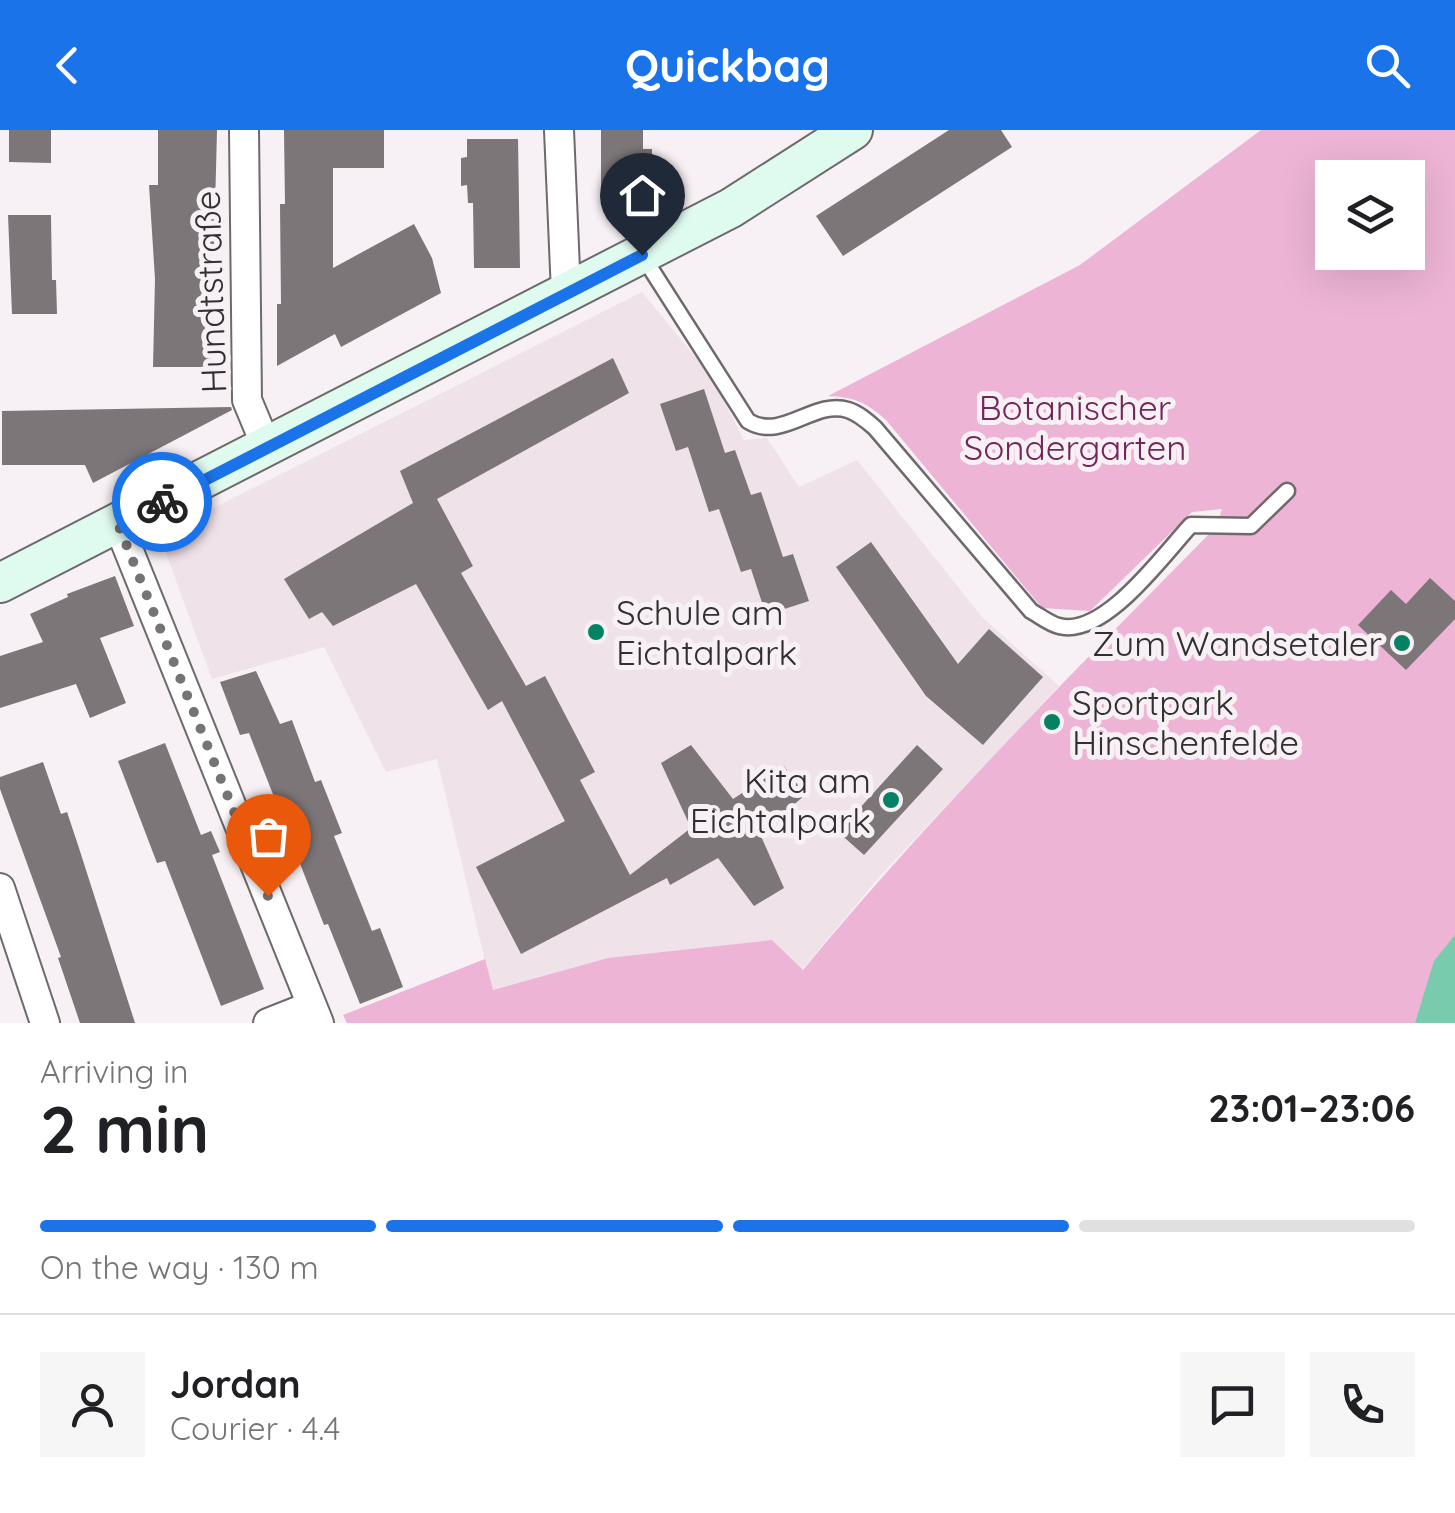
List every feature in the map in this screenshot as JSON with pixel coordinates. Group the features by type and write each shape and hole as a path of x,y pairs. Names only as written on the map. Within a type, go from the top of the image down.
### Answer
{"street":[{"name":"Hundtstraße","path":"244,130 247,400 267,448"},
{"path":"559,130 566,293"},
{"path":"0,583 642,255 730,208 852,130"},
{"path":"118,524 315,1014 268,1023"},
{"path":"0,888 45,1023"}],"lane":[{"path":"642,255 748,421 767,428 832,408 857,414 875,428 1031,611 1060,627 1088,624 1114,608 1191,525 1251,526 1287,491"}],"shaded area":[{"name":"Schule am Eichtalpark","path":"642,292 711,376 744,440 767,438 799,487 857,460 982,617 1059,686 879,877 802,970 608,958 492,990 437,759 386,772 324,647 212,679 164,548 166,532"},
{"path":"1455,935 1455,1023 1415,1023 1434,961"}],"green space":[{"name":"Botanischer Sondergarten","path":"1261,130 1455,130 1455,1023 347,1023 343,1015 485,959 493,990 608,958 772,940 803,970 953,799 1216,527 1222,509 1192,512 1090,611 1042,608 886,420 859,402 828,396 1080,265"}],"building":[{"path":"9,130 51,130 51,163 9,162"},
{"path":"158,130 217,130 211,367 153,367 155,279 149,185 158,185"},
{"path":"284,130 384,130 384,168 333,168 333,268 414,224 432,258 441,293 341,347 335,334 277,366 280,204 285,204"},
{"path":"601,130 643,130 643,149 652,149 652,189 601,189"},
{"path":"949,130 1001,130 1012,147 843,256 816,216"},
{"path":"467,139 518,139 520,268 474,268 473,203 468,203 467,185 461,186 461,158 467,157"},
{"path":"8,215 51,215 57,314 12,314"},
{"path":"613,358 629,393 437,499 473,566 461,573 526,686 545,676 595,772 580,780 630,875 691,828 661,763 691,745 733,799 784,766 805,795 760,834 784,888 754,906 718,858 670,885 667,878 521,954 476,867 565,821 502,701 488,710 416,584 333,626 322,612 309,619 284,579 413,503 400,471"},
{"path":"704,389 725,453 735,450 751,495 761,492 783,557 793,554 809,601 766,615 751,569 741,572 719,509 709,512 688,447 676,451 660,404"},
{"path":"231,407 232,410 93,483 85,465 2,465 2,411"},
{"path":"871,542 958,664 989,629 1043,677 983,745 926,696 836,567"},
{"path":"115,576 134,626 100,638 126,703 90,718 76,684 0,708 0,656 43,642 30,614 68,597 67,594"},
{"path":"1430,578 1455,601 1455,619 1406,670 1358,625 1391,590 1406,604"},
{"path":"256,671 280,724 292,720 315,782 321,780 342,833 334,836 372,931 380,928 403,987 360,1004 328,924 324,925 249,733 240,735 220,682"},
{"path":"165,743 201,835 211,831 220,852 212,855 264,989 221,1006 165,861 157,863 118,761"},
{"name":"Kita am Eichtalpark","path":"917,745 943,769 864,855 838,832"},
{"path":"43,762 61,814 67,812 135,1023 80,1023 58,958 61,957 0,789 0,777"}],"way so far":[{"path":"162,502 118,524 268,896"}],"place":[{"name":"Schule am Eichtalpark","path":"596,632"},
{"name":"Zum Wandsetaler","path":"1402,643"},
{"name":"Sportpark Hinschenfelde","path":"1052,722"},
{"name":"Kita am Eichtalpark","path":"891,800"}],"route":[{"path":"162,502 642,255"}]}
